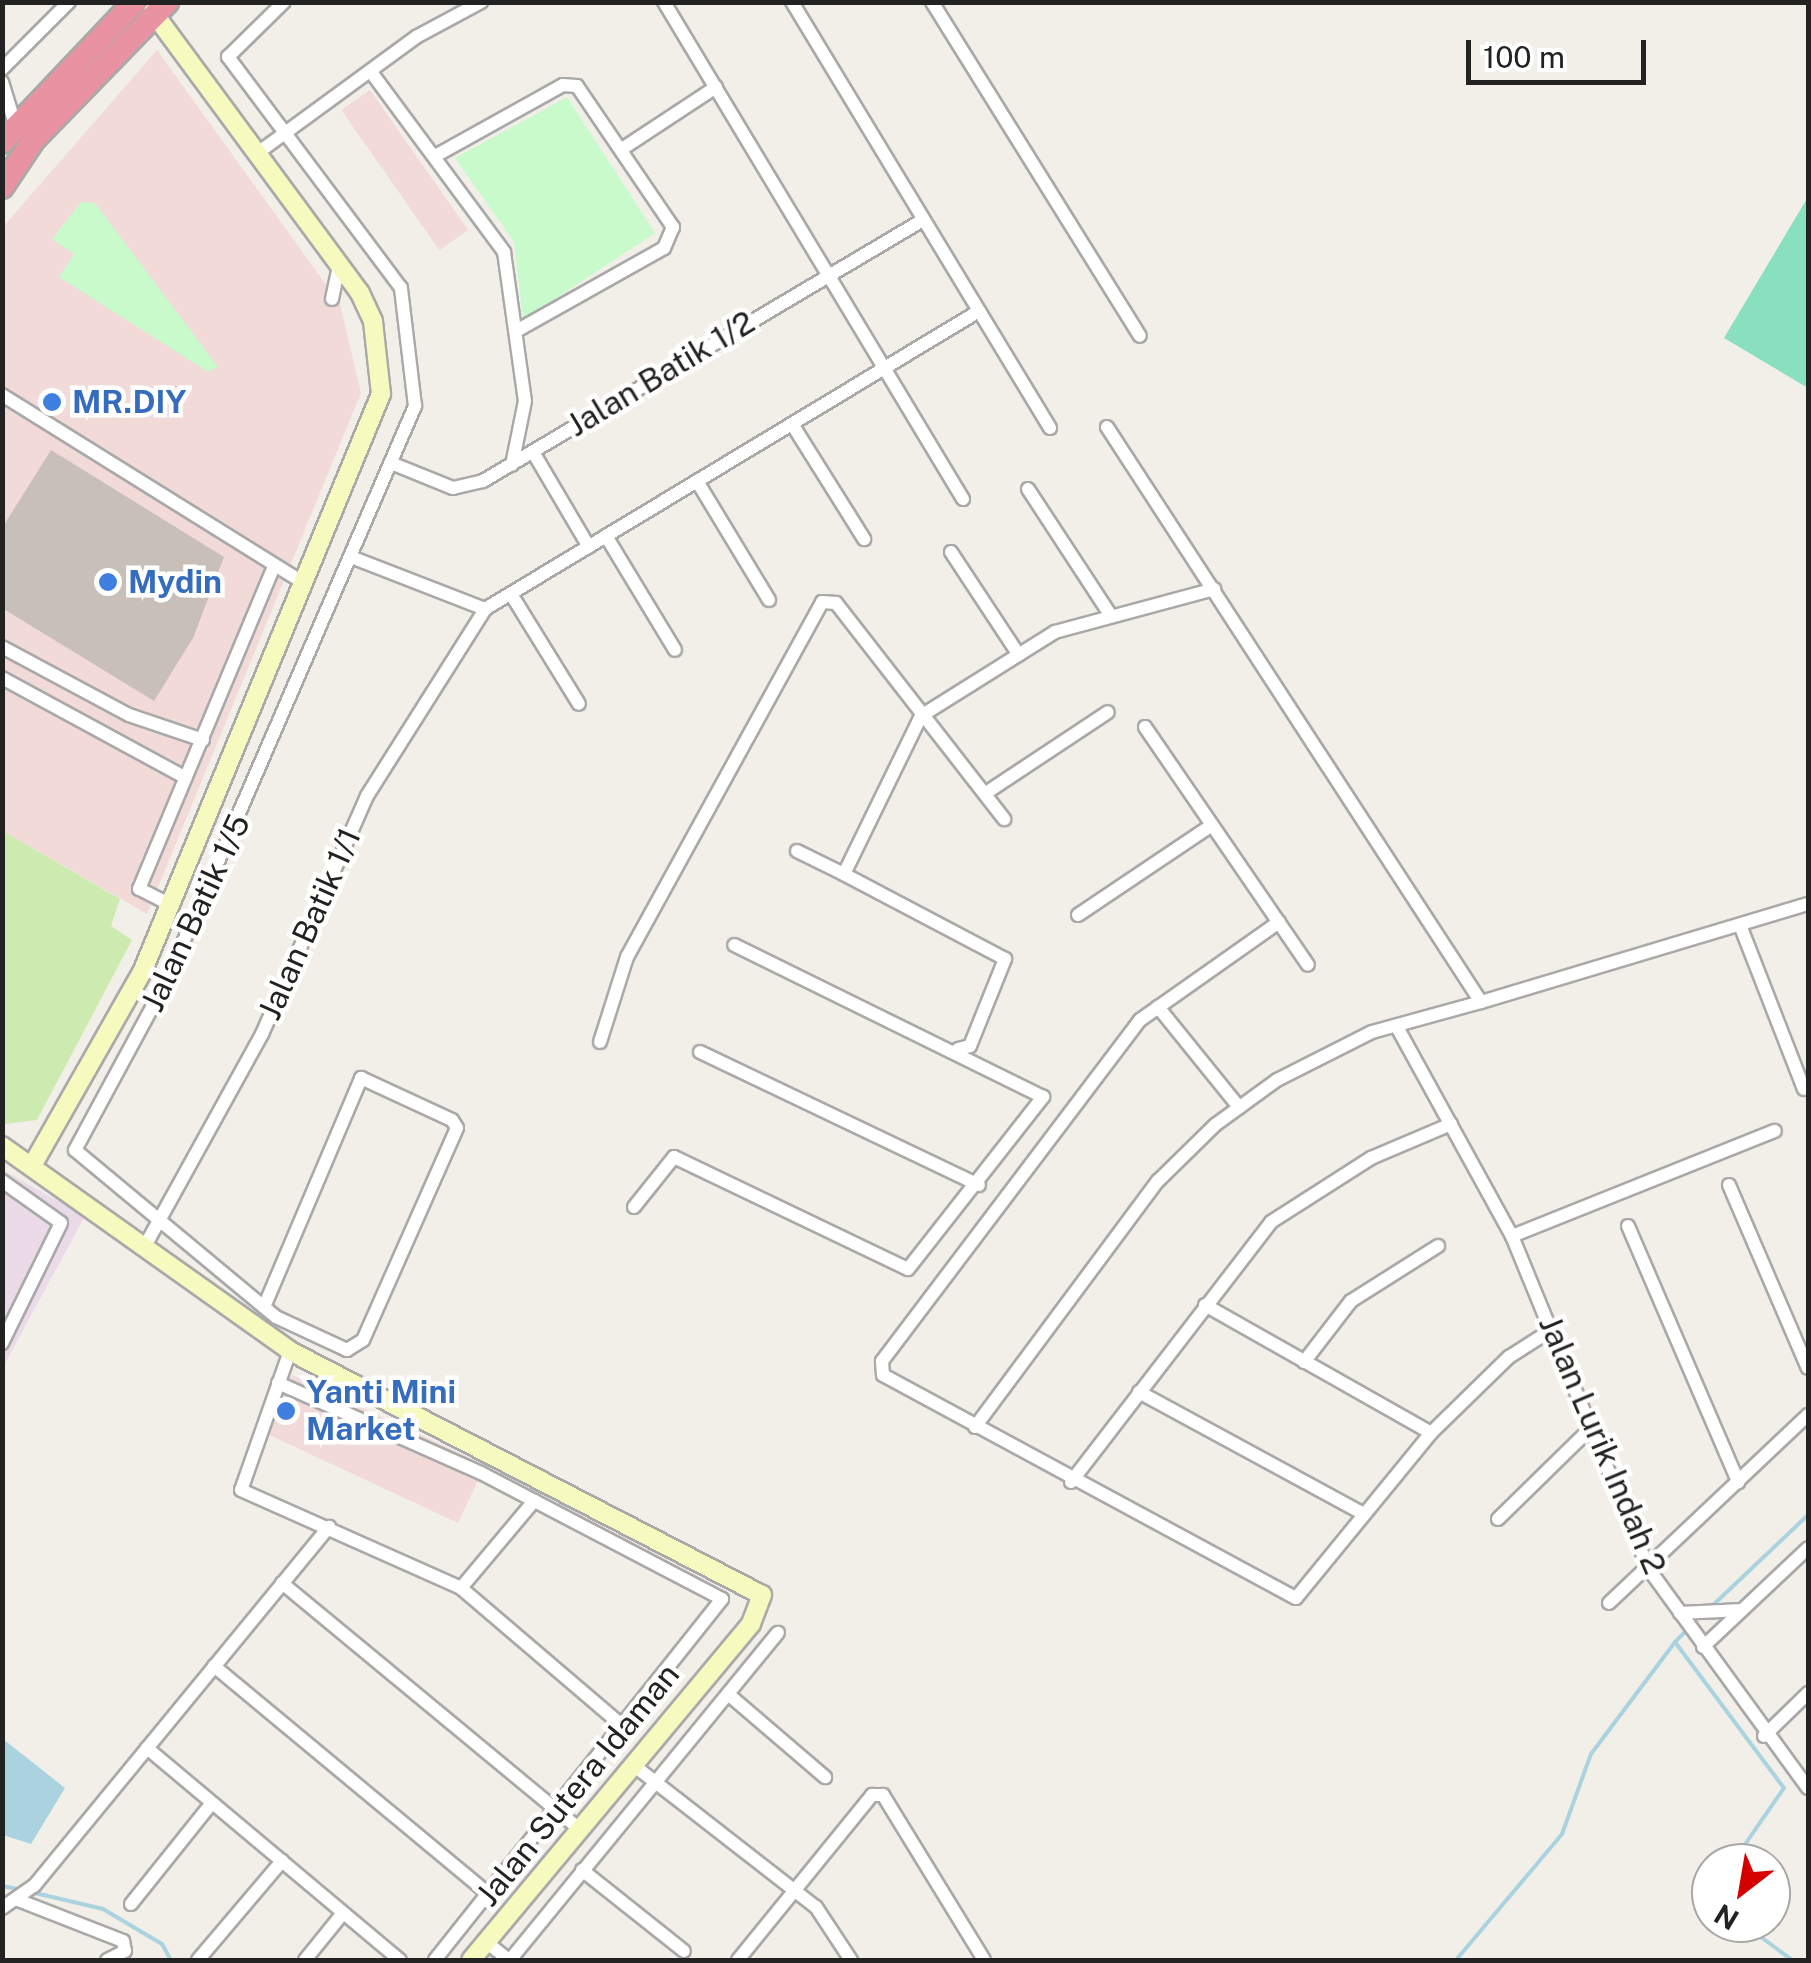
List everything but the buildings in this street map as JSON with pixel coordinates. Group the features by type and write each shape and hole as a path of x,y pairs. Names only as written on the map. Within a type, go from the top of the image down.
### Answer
{"highway":[{"path":"9,133 151,6"},
{"path":"2,187 34,139 151,6"}],"street":[{"path":"2,69 68,2"},
{"name":"Jalan Batik 1/5","path":"264,1306 361,1078 457,1128 356,1348 288,1325 264,1306 159,1220 78,1156 76,1143 166,982 392,463 417,387 401,288 283,134 227,48 284,2"},
{"path":"259,152 371,72 481,2"},
{"path":"664,2 963,498"},
{"path":"792,2 1050,428"},
{"path":"932,2 1140,336"},
{"path":"33,1164 171,906 381,394 374,321 339,265 151,6"},
{"path":"371,72 437,155 504,252 524,412 512,465"},
{"path":"2,82 9,133"},
{"path":"437,155 564,85 589,92 625,146 671,239 516,331"},
{"path":"625,146 716,87"},
{"name":"Jalan Batik 1/2","path":"392,463 452,488 512,465 923,220"},
{"path":"332,299 339,265"},
{"path":"351,557 486,609 979,311"},
{"path":"2,395 304,583"},
{"path":"792,424 864,539"},
{"path":"1107,428 1482,1002"},
{"path":"532,452 588,547"},
{"path":"697,481 769,600"},
{"path":"1028,489 1109,612"},
{"path":"606,536 675,650"},
{"path":"950,552 1019,655"},
{"path":"171,906 139,889 274,567"},
{"path":"844,874 921,716 1019,655 1109,612 1214,588"},
{"path":"511,594 579,704"},
{"path":"600,1042 627,958 822,602 836,603 1004,820"},
{"name":"Jalan Batik 1/1","path":"146,1246 262,1034 367,796 486,609"},
{"path":"2,648 130,715 203,740"},
{"path":"2,678 186,778"},
{"path":"986,794 1108,712"},
{"path":"114,740 130,729 130,715"},
{"path":"1145,727 1308,965"},
{"path":"1078,915 1212,825"},
{"path":"796,851 1006,959 970,1046 958,1049"},
{"path":"974,1428 1158,1181 1238,1106 1337,1049 1397,1027 1808,904"},
{"path":"1279,922 1158,1007 882,1361 882,1375 1071,1482 1296,1598 1431,1433 1508,1357 1553,1329"},
{"path":"1740,925 1804,1088"},
{"path":"634,1208 674,1157 908,1269 978,1185 1043,1097 958,1049 734,944"},
{"path":"1158,1007 1238,1106"},
{"name":"Jalan Lurik Indah 2","path":"1397,1027 1512,1236 1594,1425 1648,1568 1764,1736 1808,1788"},
{"path":"700,1052 978,1185"},
{"path":"1071,1482 1205,1305 1284,1213 1371,1158 1451,1124"},
{"path":"1512,1236 1776,1131"},
{"path":"2,1146 33,1164 290,1351 762,1594 751,1624 471,1960"},
{"path":"2,1180 61,1223 2,1342"},
{"path":"1730,1185 1808,1368"},
{"path":"1628,1226 1738,1482"},
{"path":"1304,1362 1351,1301 1438,1246"},
{"path":"1205,1305 1431,1433"},
{"path":"290,1351 241,1490 461,1588 625,1728"},
{"path":"278,1383 481,1473 534,1502 461,1588"},
{"path":"1139,1392 1364,1514"},
{"path":"1609,1602 1808,1415"},
{"path":"1498,1520 1594,1425"},
{"name":"Jalan Sutera Idaman","path":"435,1960 722,1610 717,1590 534,1502"},
{"path":"2,1908 26,1893 328,1527"},
{"path":"1704,1647 1808,1548"},
{"path":"282,1584 579,1829"},
{"path":"1680,1614 1744,1609"},
{"path":"486,1942 510,1960 778,1632"},
{"path":"214,1666 489,1894"},
{"path":"728,1694 825,1777"},
{"path":"1764,1736 1808,1694"},
{"path":"148,1748 400,1960"},
{"path":"632,1764 829,1920 852,1960"},
{"path":"738,1960 872,1796 883,1794 984,1960"},
{"path":"131,1904 212,1802"},
{"path":"198,1960 282,1860"},
{"path":"582,1870 684,1951"},
{"path":"26,1893 124,1941 124,1951 106,1960"},
{"path":"305,1960 343,1913"}],"shaded area":[{"path":"157,50 340,304 361,393 147,914 3,831 3,227"},
{"path":"370,90 468,230 439,250 341,110"},
{"path":"3,1170 85,1216 3,1367"},
{"path":"292,1375 485,1465 458,1523 265,1433"}],"green space":[{"path":"567,97 655,233 523,320 514,242 455,158"},
{"path":"1808,197 1808,388 1724,338"},
{"path":"81,202 95,203 218,367 208,372 59,277 74,254 52,239"},
{"path":"3,831 120,899 111,926 132,940 37,1120 5,1124"}],"water":[{"path":"3,1739 65,1788 31,1844 3,1835"}],"waterway":[{"path":"1711,1607 1808,1515"},
{"path":"1684,1633 1675,1642 1784,1788 1746,1843"},
{"path":"1456,1960 1562,1834 1591,1754 1675,1642"},
{"path":"2,1886 22,1890"},
{"path":"31,1892 103,1909 162,1944 171,1960"},
{"path":"1769,1943 1792,1960"}],"place":[{"name":"MR.DIY","path":"52,402"},
{"name":"Mydin","path":"108,582"},
{"name":"Yanti Mini Market","path":"286,1411"}]}
